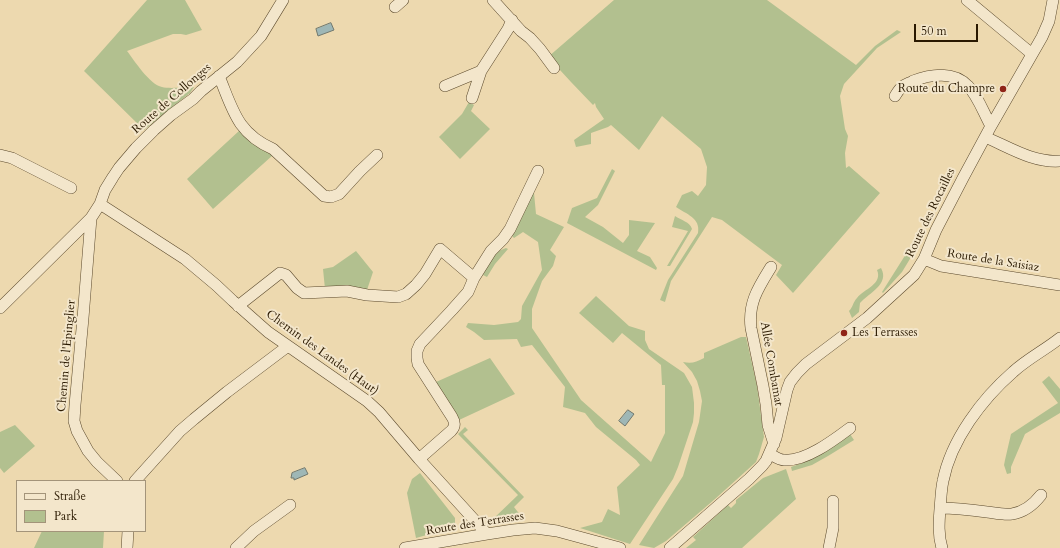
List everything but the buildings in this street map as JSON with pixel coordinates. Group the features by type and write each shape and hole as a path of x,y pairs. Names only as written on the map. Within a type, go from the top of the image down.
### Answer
{"street":[{"name":"Route de Collonges","path":"0,308 91,218 100,204 105,190 113,177 136,148 171,115 193,100 201,91 237,62 254,44 283,0"},
{"path":"494,0 521,32 530,38 554,68"},
{"path":"967,0 1032,54"},
{"name":"Route des Rocailles","path":"772,448 786,390 797,373 806,364 879,308 914,275 924,259 937,229 985,137 1046,28 1055,10 1053,0"},
{"path":"472,98 481,71 508,29 512,20"},
{"path":"445,86 481,71"},
{"path":"894,96 902,87 931,76 943,75 956,78 965,83 972,90 991,126"},
{"path":"219,76 239,123 249,134 273,149 324,196 331,197 339,194 377,155"},
{"path":"985,137 1032,158 1048,161 1060,161"},
{"path":"0,155 12,158 71,188"},
{"path":"419,459 453,429 455,422 420,368 417,358 418,348 468,292 474,278 491,251 503,239 510,229 538,171"},
{"name":"Chemin des Landes (Haut)","path":"100,204 185,259 268,332 367,401 379,412 419,459 487,534"},
{"name":"Chemin de l'Epinglier","path":"91,218 74,422 77,431 88,451 116,480"},
{"path":"238,306 280,274 286,275 296,288 304,293 347,292 367,295 401,296 406,294 416,285 425,274 440,249 474,278"},
{"name":"Route de la Saisiaz","path":"924,259 941,266 1060,285"},
{"name":"Allée Combamat","path":"771,268 755,295 751,306 750,321 766,404 772,448"},
{"path":"942,548 939,529 943,481 947,466 960,437 973,415 988,397 1012,373 1026,361 1060,338"},
{"path":"136,480 180,431 288,346"},
{"path":"670,548 762,466 772,448 783,460 793,459 804,456 824,446 850,428"},
{"path":"940,508 1012,514 1020,512 1037,500 1041,495"},
{"path":"829,548 833,528 834,500"},
{"path":"236,548 254,531 290,504"},
{"name":"Route des Terrasses","path":"405,548 529,528 548,529 620,548"},
{"path":"126,548 128,532"}],"green space":[{"path":"147,0 185,0 202,30 186,35 173,34 127,51 147,77 157,85 169,88 194,87 190,93 144,130 84,71"},
{"path":"614,0 767,0 856,65 875,46 897,30 901,32 877,48 844,84 840,96 845,129 848,136 845,153 846,168 849,166 880,193 793,293 776,275 782,265 722,220 712,217 671,281 665,302 660,300 668,280 698,233 695,220 676,207 682,195 692,191 698,196 706,185 707,167 701,149 662,116 639,150 611,125 591,133 591,144 576,147 574,140 604,119 595,103 593,105 548,57"},
{"path":"469,102 474,105 471,111 490,129 460,159 439,137 462,114"},
{"path":"240,130 273,155 213,209 187,179"},
{"path":"612,169 615,171 598,205 585,217 603,227 623,243 629,235 629,220 655,223 637,251 650,257 657,268 656,270 567,223 572,208 597,198"},
{"path":"532,192 534,193 536,214 564,227 550,250 556,256 553,266 542,281 532,309 532,328 581,400 651,462 665,433 665,385 662,385 661,365 622,333 613,343 579,313 596,296 629,326 645,331 645,340 649,349 684,373 692,387 694,403 693,422 678,467 673,479 630,544 580,528 602,522 608,509 620,515 617,487 640,465 596,427 585,413 563,407 565,387 532,345 521,347 517,339 484,340 466,327 468,323 494,325 518,322 521,319 522,306 542,270 538,242 523,232 514,238 512,236"},
{"path":"675,216 687,223 692,229 670,266 667,266 688,231 672,227"},
{"path":"911,246 916,249 902,272 883,293 882,292"},
{"path":"506,248 508,249 495,264 487,277 483,275 492,256 496,252"},
{"path":"356,251 373,272 367,290 325,289 323,269 333,267"},
{"path":"881,268 883,279 881,283 860,303 859,312 852,318 849,311 860,295 875,283 878,275 877,270"},
{"path":"741,337 746,337 757,386 764,437 756,462 666,541 654,548 639,545 683,476 699,422 702,401 700,391 692,372 683,362 691,363 699,361 704,358 704,353"},
{"path":"490,358 515,394 459,420 436,382"},
{"path":"1049,376 1060,389 1060,413 1025,434 1011,467 1011,473 1007,474 1004,465 1011,434 1058,403 1042,382"},
{"path":"15,425 35,446 4,473 0,468 0,432"},
{"path":"465,427 468,430 463,434 524,497 514,507 521,516 492,520 518,495 458,434"},
{"path":"850,434 854,440 812,465 792,471 791,467 805,462 826,451"},
{"path":"786,469 796,499 742,548 686,548 696,540 693,537 728,505 731,508 736,503 736,500 763,478"},
{"path":"420,473 455,518 455,527 416,538 407,493 412,479"},
{"path":"42,532 104,532 103,548 34,548"}],"water":[{"path":"331,23 334,30 318,36 316,29"},
{"path":"628,410 634,414 625,426 619,421"},
{"path":"305,468 308,474 294,480 294,478 291,478 292,473"}],"place":[{"name":"Route du Champre","path":"1003,89"},
{"name":"Les Terrasses","path":"844,333"}]}
